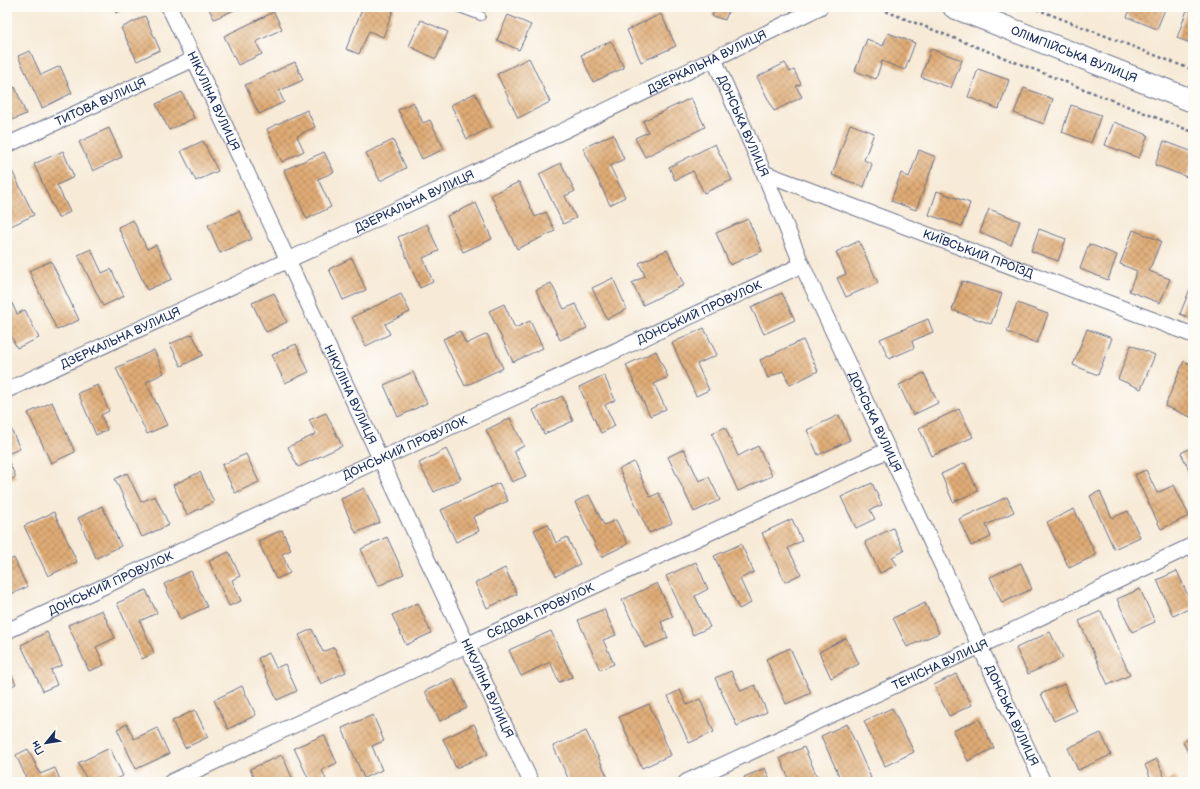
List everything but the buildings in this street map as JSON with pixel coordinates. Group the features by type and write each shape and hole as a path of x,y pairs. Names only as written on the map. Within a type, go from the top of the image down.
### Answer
{"main road":[{"name":"ОЛІМПІЙСЬКА ВУЛИЦЯ","path":"954,7 1193,101"}],"street":[{"name":"НІКУЛІНА ВУЛИЦЯ","path":"169,7 531,782"},
{"name":"ДЗЕРКАЛЬНА ВУЛИЦЯ","path":"7,390 288,261 714,59 820,7"},
{"name":"ТИТОВА ВУЛИЦЯ","path":"7,145 194,59"},
{"name":"ДОНСЬКА ВУЛИЦЯ","path":"714,59 802,265 1043,782"},
{"name":"КИЇВСЬКИЙ ПРОЇЗД","path":"764,173 1193,335"},
{"name":"ДОНСЬКИЙ ПРОВУЛОК","path":"7,631 802,265"},
{"name":"СЄДОВА ПРОВУЛОК","path":"171,782 888,450"},
{"name":"ТЕНІСНА ВУЛИЦЯ","path":"686,782 980,646 1193,545"}],"lane":[{"path":"456,7 481,16"}],"path":[{"path":"875,7 1193,132"},
{"path":"1032,7 1193,70"}]}
